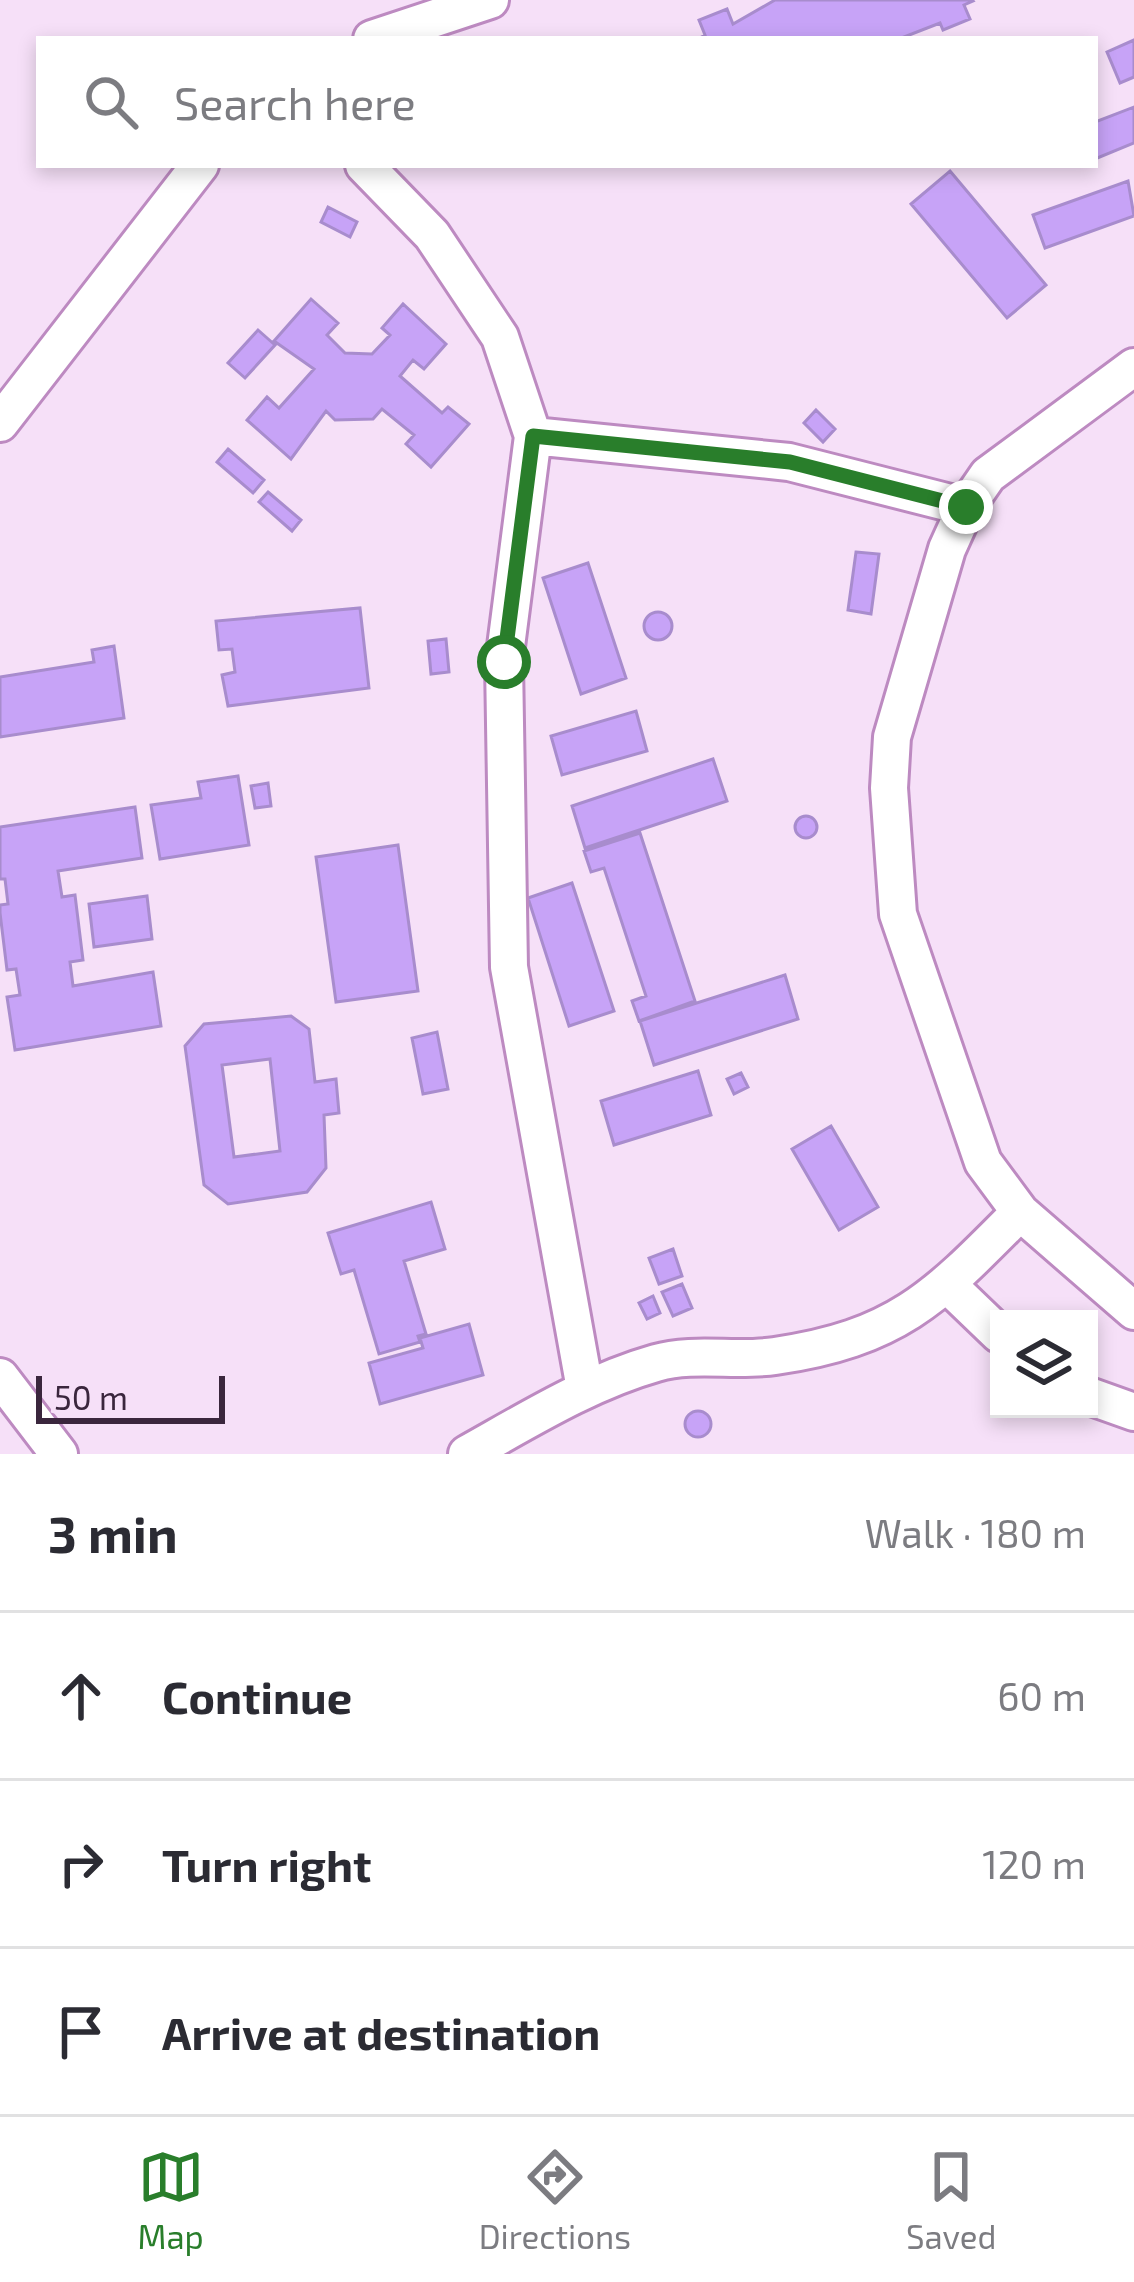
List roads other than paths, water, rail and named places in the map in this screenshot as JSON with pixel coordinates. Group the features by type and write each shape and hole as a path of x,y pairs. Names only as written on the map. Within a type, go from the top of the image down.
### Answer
{"street":[{"path":"381,36 490,0"},
{"path":"0,423 198,168"},
{"path":"367,168 432,235 500,338 533,436 504,662 509,967 586,1389"},
{"path":"1134,367 988,475 966,507 947,549 892,737 889,788 898,914 918,985 983,1162 1020,1212 1134,1311"},
{"path":"533,436 790,462 966,507"},
{"path":"467,1454 586,1389 660,1362 773,1356 887,1328 948,1285 1020,1212"},
{"path":"948,1285 990,1325"},
{"path":"0,1377 59,1454"},
{"path":"1098,1399 1134,1412"}]}
